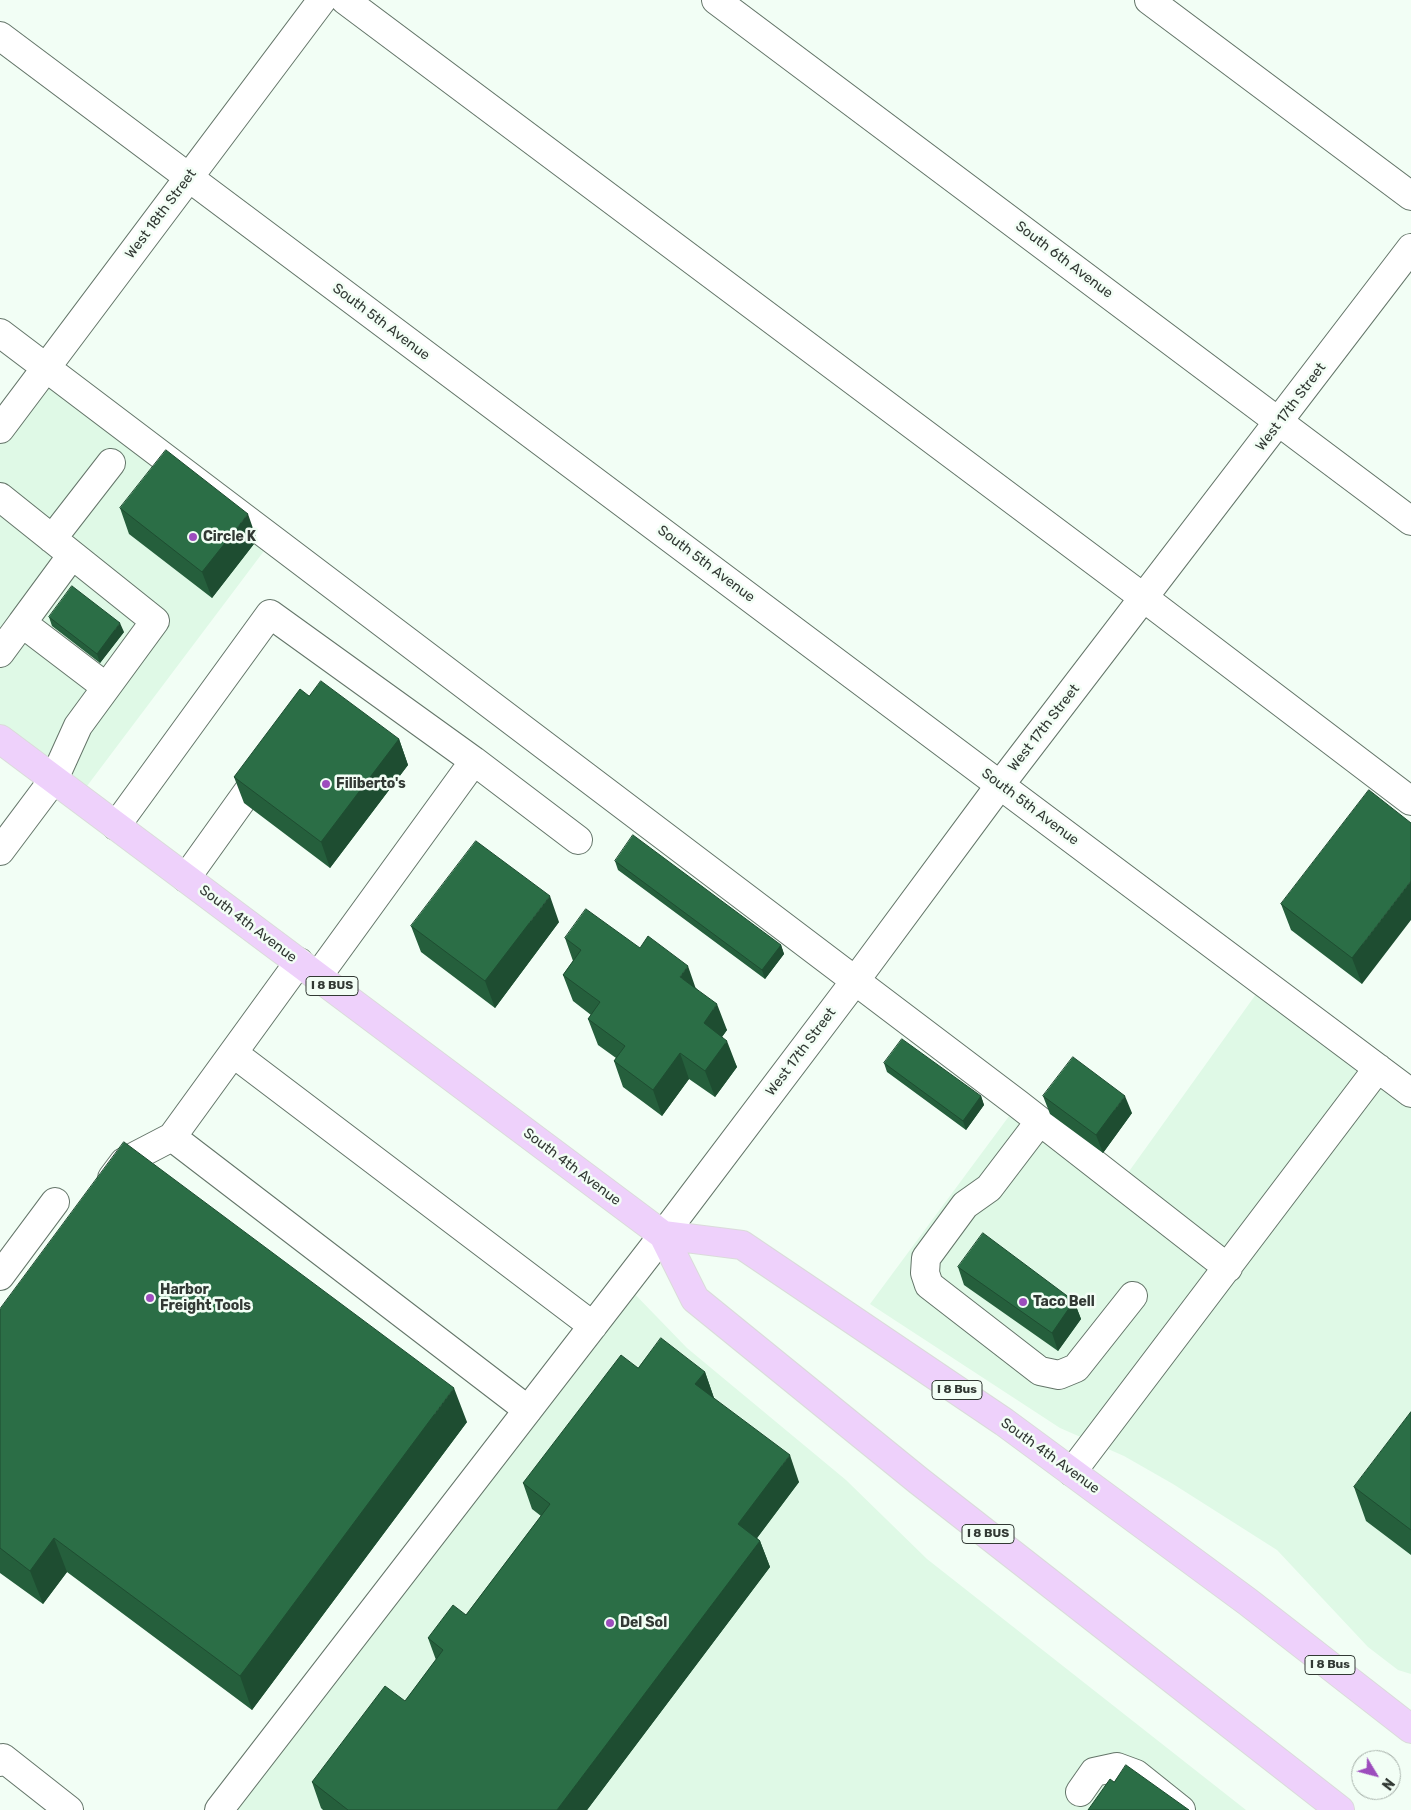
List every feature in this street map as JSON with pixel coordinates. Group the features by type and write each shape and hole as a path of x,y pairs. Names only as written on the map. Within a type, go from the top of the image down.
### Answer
{"main road":[{"name":"South 4th Avenue","path":"0,739 663,1235 695,1299 919,1480 1340,1810"},
{"name":"South 4th Avenue","path":"663,1235 742,1245 1004,1422 1248,1602 1411,1729"}],"street":[{"name":"West 18th Street","path":"0,429 322,0"},
{"path":"345,0 1144,598 1411,801"},
{"name":"South 6th Avenue","path":"716,0 1411,520"},
{"path":"1149,0 1411,196"},
{"name":"South 5th Avenue","path":"0,36 1411,1093"},
{"name":"West 17th Street","path":"219,1810 663,1235 856,981 1000,785 1411,248"},
{"path":"0,333 856,981 1228,1268"},
{"path":"0,653 22,623 62,547 111,463"},
{"path":"0,498 155,621 78,726 54,779 0,851"},
{"path":"116,826 270,614 474,761 578,840"},
{"path":"22,623 106,687"},
{"path":"322,686 338,663"},
{"path":"186,878 280,746"},
{"path":"95,1202 124,1162 172,1137 233,1053 309,969 474,761"},
{"path":"233,1053 593,1326"},
{"path":"1072,1472 1378,1068"},
{"path":"1040,1122 989,1188 965,1205 926,1258 925,1272 929,1285 1040,1371 1059,1375 1076,1368 1133,1296"},
{"path":"172,1137 528,1410"},
{"path":"0,1276 55,1202"},
{"path":"0,1762 3,1758 69,1810"},
{"path":"1080,1792 1094,1772 1117,1767 1136,1774 1181,1810"}],"shaded area":[{"path":"46,367 273,539 78,798 0,739 0,429"},
{"path":"1264,983 1411,1095 1411,1674 1398,1670 1368,1647 1277,1550 1173,1484 1124,1456 1060,1428 870,1304 1018,1104 1120,1184"},
{"path":"625,1284 687,1348 846,1480 927,1559 1246,1810 227,1810"}],"building":[{"name":"Circle K","path":"166,450 248,514 202,572 120,508"},
{"path":"72,586 120,623 97,654 49,617"},
{"name":"Filiberto's","path":"321,681 399,739 321,842 234,777 300,689 309,696"},
{"path":"1369,790 1411,823 1411,881 1352,958 1281,904"},
{"path":"633,835 781,945 762,970 615,861"},
{"path":"476,841 550,896 485,981 411,926"},
{"path":"586,909 640,948 648,936 688,966 680,977 717,1004 704,1023 727,1041 705,1071 680,1053 653,1090 614,1061 625,1046 588,1019 600,1002 563,975 581,950 565,938"},
{"path":"902,1039 981,1096 963,1121 884,1063"},
{"path":"1073,1057 1125,1096 1096,1135 1043,1096"},
{"path":"124,1142 454,1388 240,1676 54,1538 30,1571 0,1548 0,1309"},
{"name":"Taco Bell","path":"983,1233 1074,1301 1052,1333 958,1267"},
{"path":"661,1338 705,1372 695,1384 790,1455 738,1524 760,1541 557,1810 348,1810 312,1782 385,1686 405,1701 443,1650 428,1638 453,1605 466,1615 550,1504 523,1483 621,1355 638,1368"},
{"path":"1411,1412 1411,1530 1354,1487"},
{"path":"1126,1765 1189,1810 1088,1810 1110,1779 1114,1782"}],"place":[{"name":"Circle K","path":"193,537"},
{"name":"Filiberto's","path":"326,784"},
{"name":"Harbor Freight Tools","path":"150,1298"},
{"name":"Taco Bell","path":"1023,1302"},
{"name":"Del Sol","path":"610,1623"}]}
